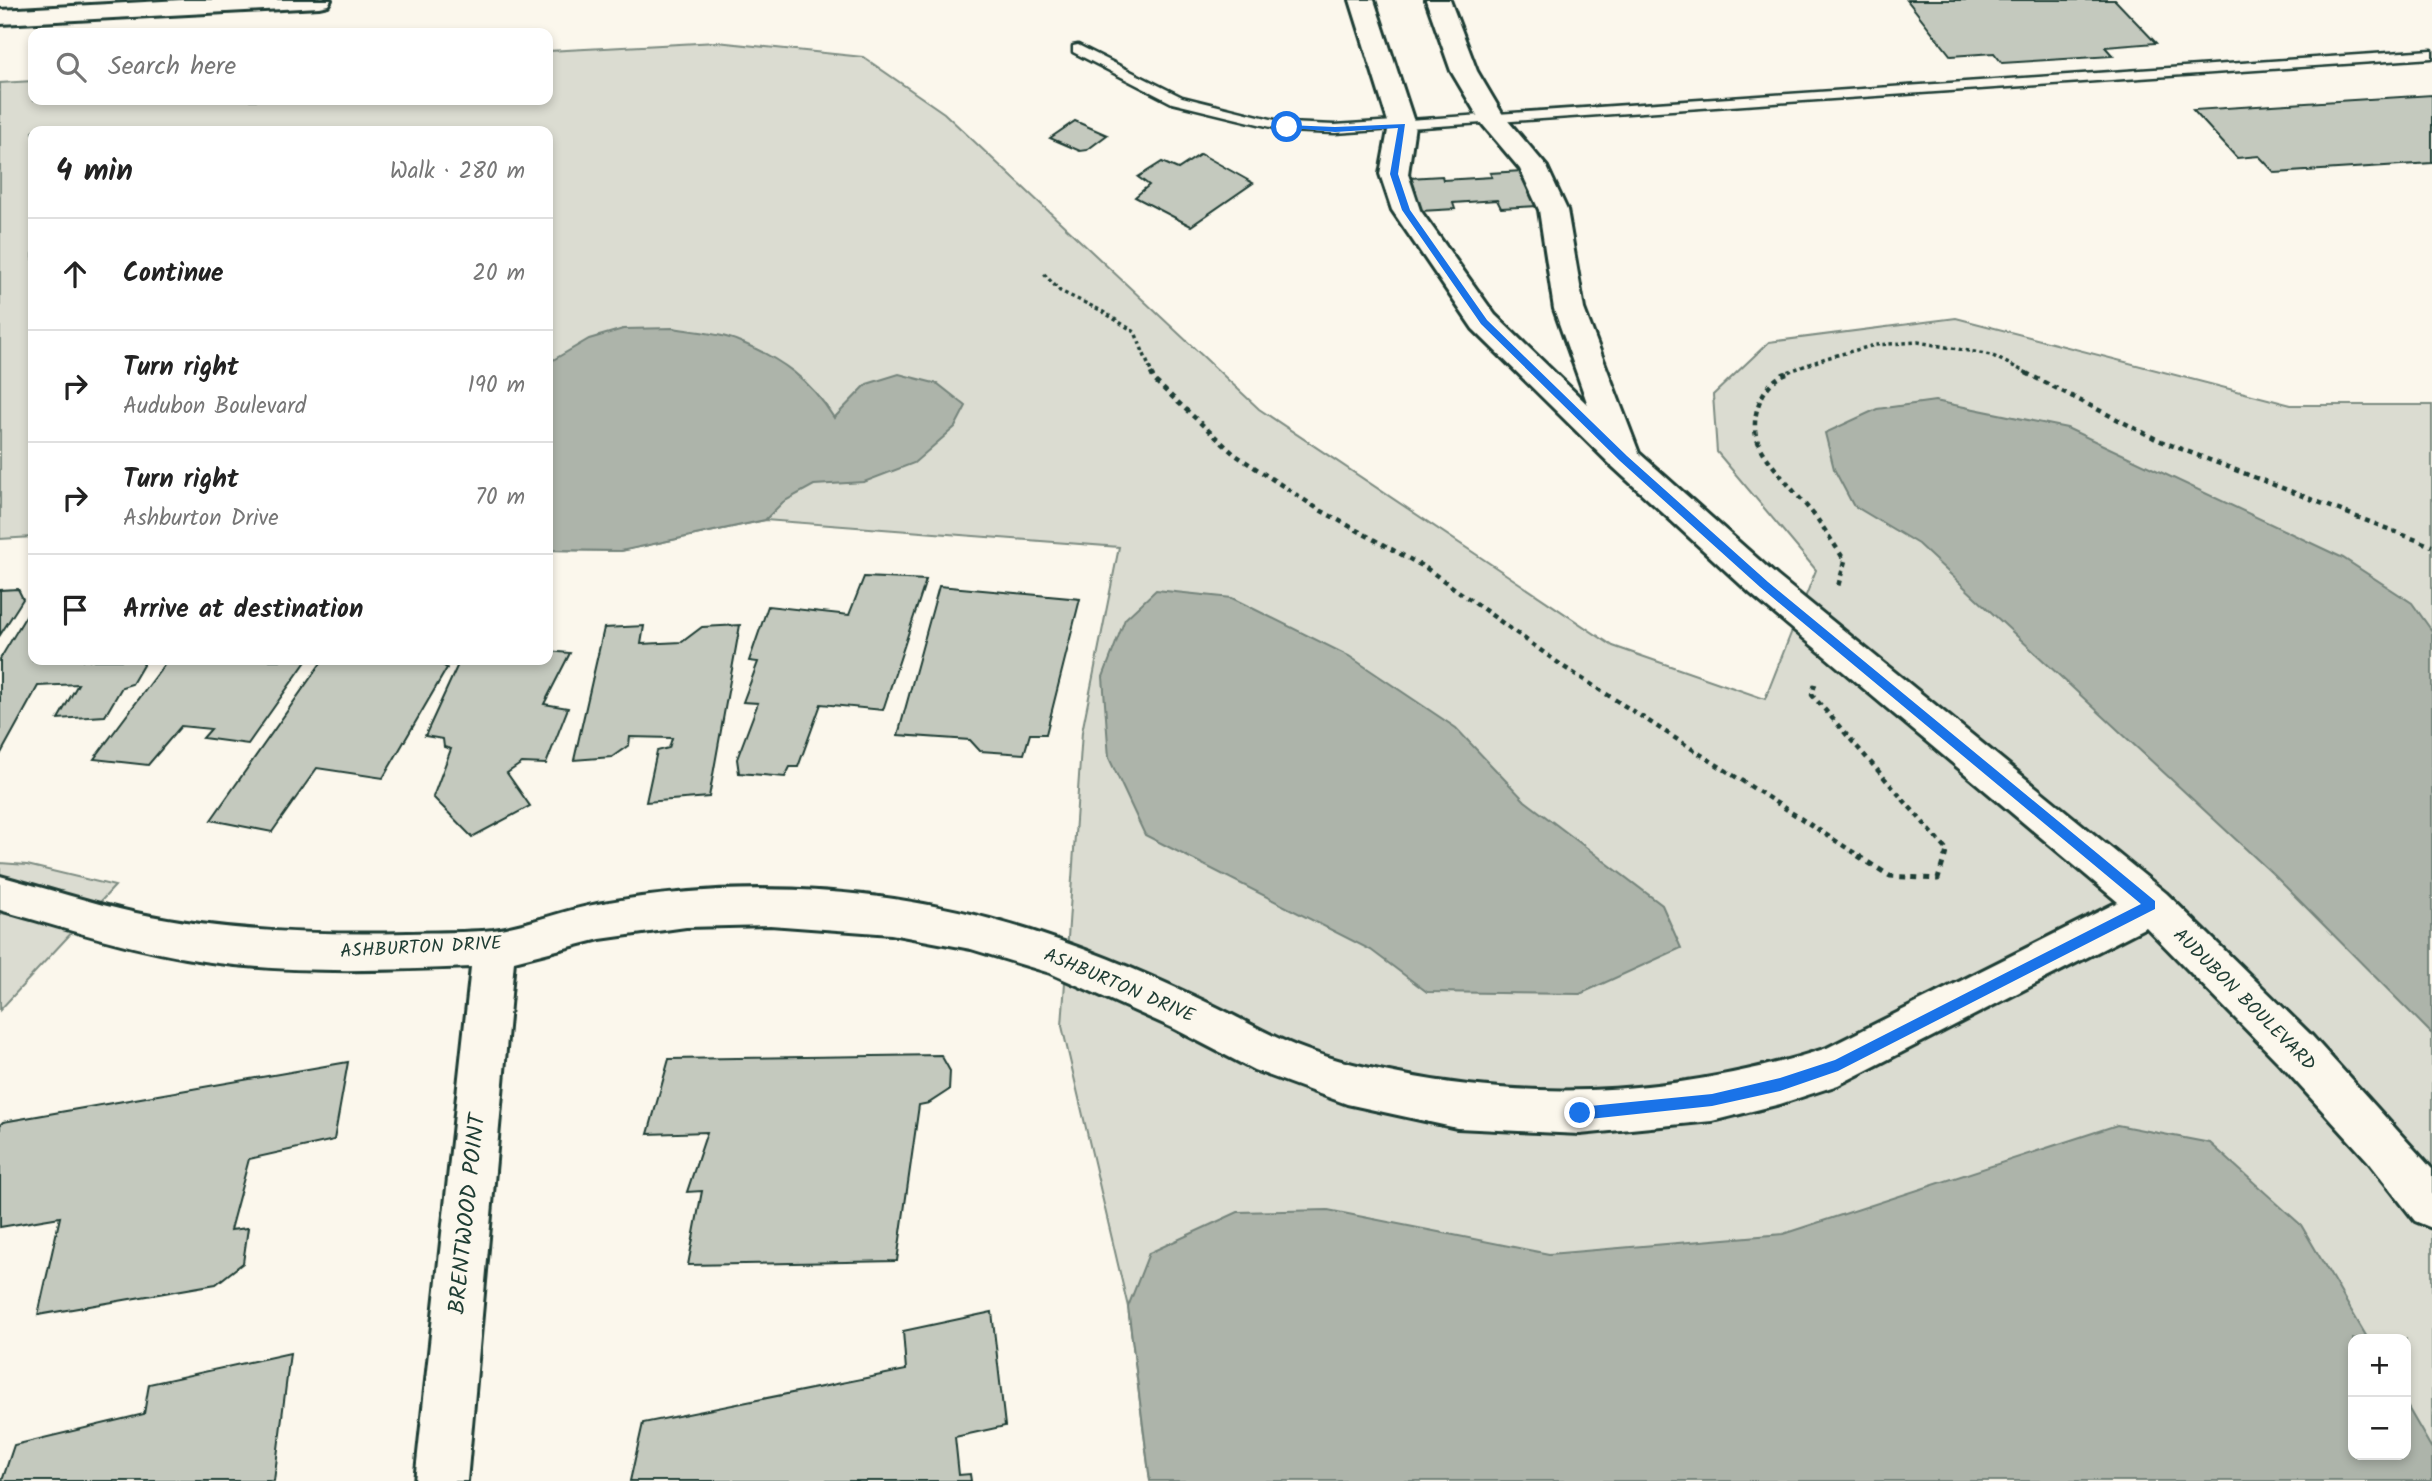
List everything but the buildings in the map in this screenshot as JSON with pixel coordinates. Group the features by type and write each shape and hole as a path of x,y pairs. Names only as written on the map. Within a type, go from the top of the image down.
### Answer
{"street":[{"path":"0,17 319,0"},
{"name":"AUDUBON BOULEVARD","path":"1362,0 1402,125 1394,174 1406,210 1484,322 1624,458 1764,585 2151,905 2296,1050 2384,1146 2432,1205"},
{"name":"AUDUBON BOULEVARD","path":"1438,0 1464,71 1492,119 1533,167 1553,210 1569,309 1624,458"},
{"name":"ASHBURTON DRIVE","path":"0,893 136,931 234,947 339,953 494,948 600,921 686,909 769,907 891,916 971,931 1059,957 1188,1014 1269,1056 1347,1084 1457,1107 1580,1113 1712,1100 1780,1084 1838,1065 2151,905"},
{"name":"BRENTWOOD POINT","path":"441,1481 494,948"}],"lane":[{"path":"1078,49 1177,100 1287,127 1335,129 2432,54"}],"shaded area":[{"path":"717,42 863,57 944,113 1259,409 1613,646 1765,699 1816,570 1717,452 1713,395 1769,342 1956,318 2291,405 2432,405 2432,1481 1150,1481 1128,1307 1062,1026 1082,732 1119,547 765,520 621,551 553,550 553,126 28,126 28,537 0,539 0,83 28,81 28,105 553,105 553,51"},
{"path":"674,328 731,338 781,363 805,381 834,418 867,384 899,374 938,384 966,406 955,427 914,463 864,482 814,485 783,502 765,520 621,551 553,550 553,360 589,339 623,329"},
{"path":"1935,401 2067,428 2343,558 2412,603 2432,631 2432,1034 2273,874 1918,544 1853,505 1834,469 1825,433 1877,409"},
{"path":"1156,590 1232,598 1349,656 1456,728 1525,801 1662,905 1681,948 1580,994 1427,992 1371,950 1145,835 1109,758 1103,677 1125,619"},
{"path":"0,863 27,865 115,886 0,1010"},
{"path":"2117,1125 2210,1143 2301,1225 2365,1334 2348,1334 2348,1460 2411,1460 2411,1413 2432,1449 2432,1481 1150,1481 1128,1307 1149,1253 1238,1212 1328,1210 1549,1254 1783,1234"}],"route":[{"path":"1287,127 1335,129 1402,125 1394,174 1406,210 1484,322 1624,458 1764,585 2151,905 1838,1065 1780,1084 1712,1100 1580,1113"}]}
